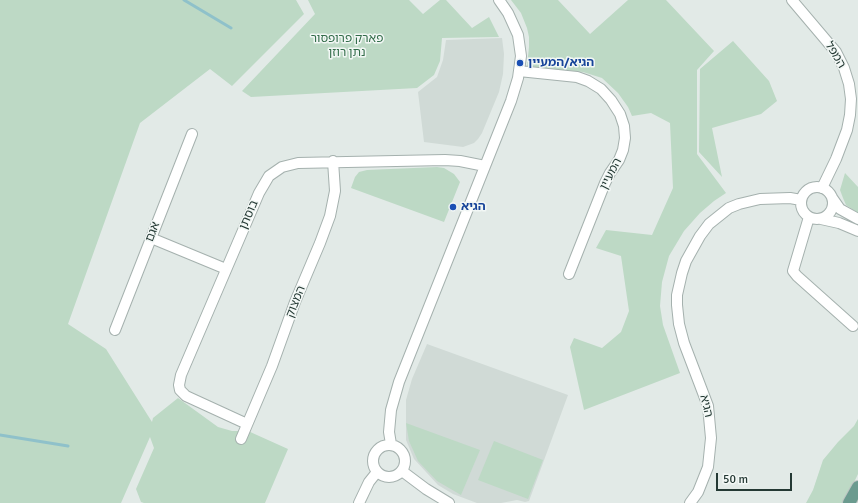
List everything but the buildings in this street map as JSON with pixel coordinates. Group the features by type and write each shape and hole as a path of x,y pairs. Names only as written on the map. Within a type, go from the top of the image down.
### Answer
{"main road":[{"path":"849,503 858,487"}],"street":[{"path":"390,444 389,432 391,410 399,382 486,166 511,101 519,71 521,56 518,35 508,13 499,0"},
{"name":"המפל","path":"792,0 836,52 844,68 849,84 851,99 847,130 836,160 822,188"},
{"name":"המעיין","path":"519,71 577,77 588,81 601,89 611,100 620,114 624,126 625,138 623,150 619,160 605,183 569,274"},
{"name":"אגם","path":"115,330 192,134"},
{"name":"בוסתן","path":"247,424 186,396 181,392 179,387 181,375 258,193 269,176 278,169 292,163 445,160 486,166"},
{"name":"המצוק","path":"241,439 272,366 295,302 330,216 335,191 333,162"},
{"path":"858,219 842,210 835,204 829,192 822,188 815,187 808,190 803,195 801,200 802,210 809,217 839,223 858,232"},
{"name":"הגיא","path":"690,503 698,492 708,466 711,438 708,406 681,334 677,315 678,289 686,261 700,236 716,218 729,208 760,199 790,198 801,200"},
{"path":"822,219 831,211 833,199"},
{"path":"809,217 793,271 853,326"},
{"path":"151,238 226,269"},
{"path":"390,444 400,448 405,456 406,462 402,471 390,477 385,477 377,472 374,467 374,456 380,447 390,444"},
{"path":"402,471 426,489 449,503"},
{"path":"359,503 369,482 377,472"}],"shaded area":[{"path":"502,38 504,54 503,74 499,92 482,133 478,139 474,143 463,147 424,142 418,92 437,77 443,60 446,40"},
{"path":"427,344 568,395 529,501 525,502 517,500 501,503 477,503 453,494 438,485 414,459 406,440 406,400 412,379"}],"green space":[{"path":"0,0 296,0 304,14 232,86 210,69 140,123 68,324 106,349 152,422 153,418 178,398 218,427 232,431 248,431 288,449 265,503 141,502 136,489 154,448 150,437 121,503 0,503"},
{"name":"פארק פרופסור נתן רוזן","path":"308,0 409,0 423,14 440,0 446,0 472,28 489,17 499,37 442,38 440,61 434,75 417,88 251,97 242,91 315,14"},
{"path":"511,0 558,0 590,34 628,0 666,0 714,51 697,70 697,154 726,193 700,213 684,231 669,256 662,282 660,306 663,325 680,373 584,410 570,347 574,338 602,348 621,332 629,311 621,256 596,248 606,230 652,235 673,188 670,123 651,113 632,116 628,107 618,93 602,78 583,72 527,66 529,37 527,28 521,13"},
{"path":"733,41 769,81 777,101 761,114 712,128 722,177 699,152 700,69"},
{"path":"444,168 454,174 460,182 444,222 351,188 355,177 359,172 367,170"},
{"path":"845,173 858,187 858,213 846,205 840,190"},
{"path":"858,419 858,474 844,503 806,503 813,490 823,460 854,426"},
{"path":"406,423 480,450 461,495 437,481 418,461 409,441"},
{"path":"494,441 543,460 528,499 478,480"}],"waterway":[{"path":"184,0 231,28"},
{"path":"0,435 68,446"}],"place":[{"name":"הגיא/המעיין","path":"520,63"},
{"name":"הגיא","path":"453,207"}]}
